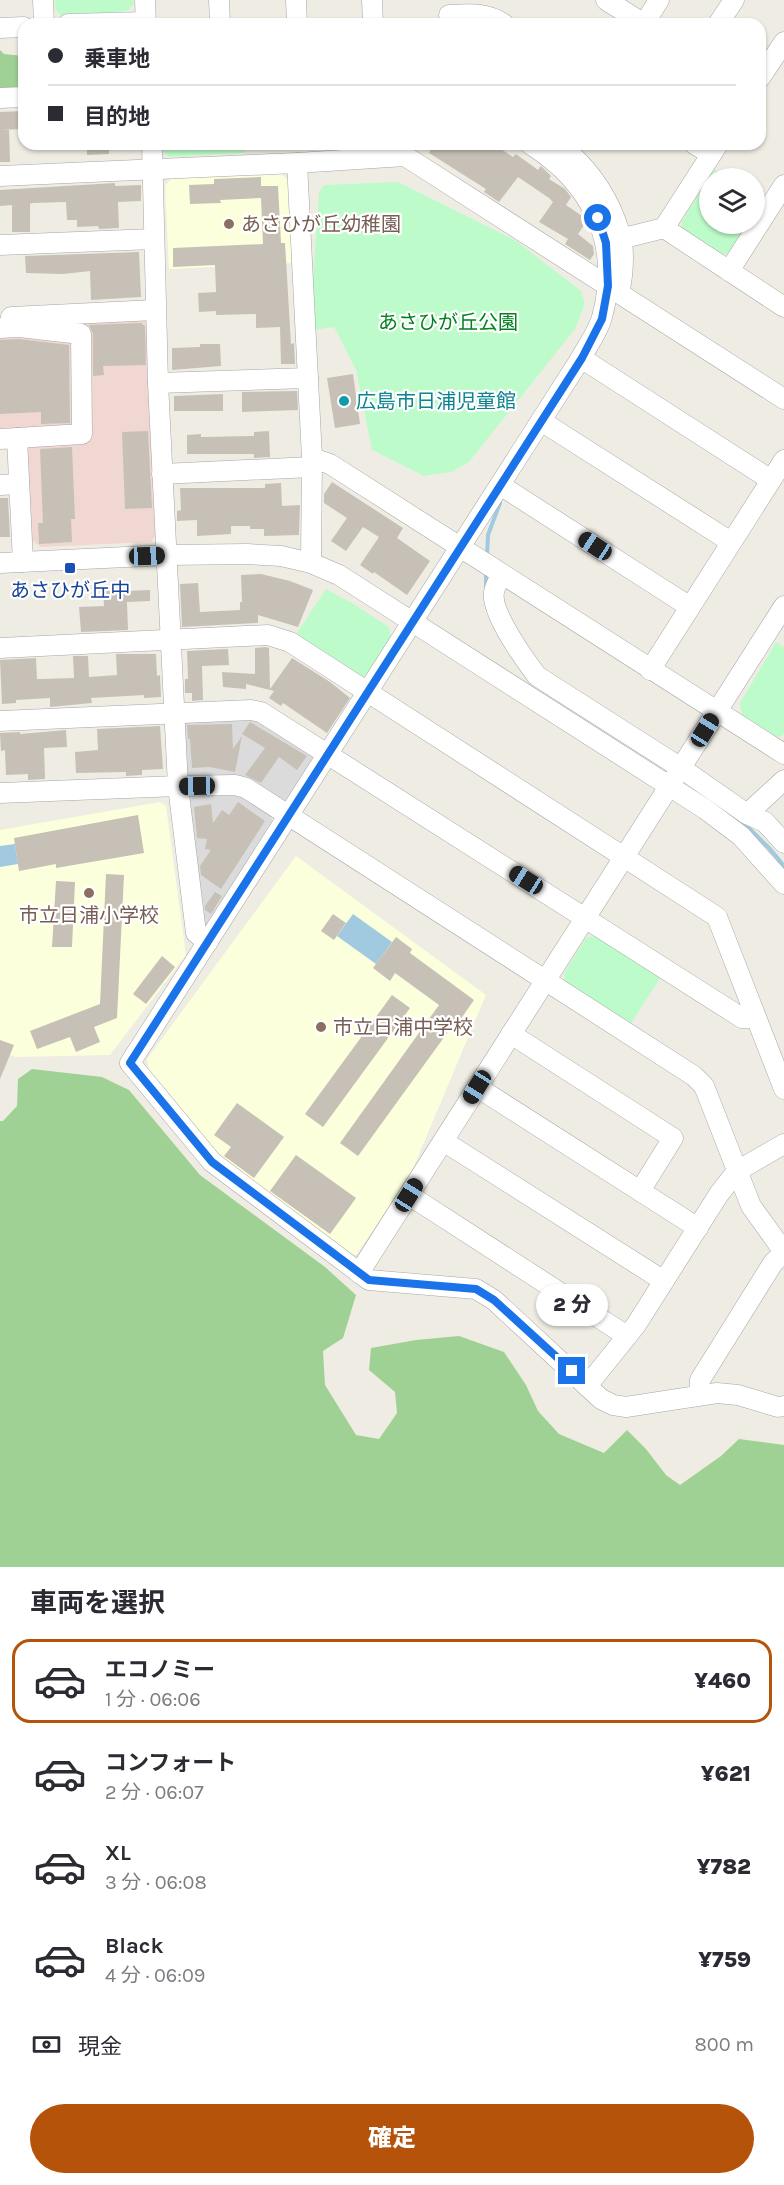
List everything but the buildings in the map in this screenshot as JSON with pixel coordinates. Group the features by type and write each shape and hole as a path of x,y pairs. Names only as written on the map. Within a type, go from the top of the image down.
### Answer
{"street":[{"path":"43,0 44,18"},
{"path":"146,0 146,18"},
{"path":"219,0 220,18"},
{"path":"296,0 297,18"},
{"path":"372,0 373,18"},
{"path":"606,0 634,18"},
{"path":"648,18 659,0"},
{"path":"722,18 734,0"},
{"path":"455,15 476,13 495,18"},
{"path":"0,28 18,27"},
{"path":"766,69 784,42"},
{"path":"0,98 18,97"},
{"path":"152,150 155,310 178,786 196,933 208,942"},
{"path":"0,176 297,163 405,150 784,399"},
{"path":"538,150 566,171 580,187 614,241"},
{"path":"566,150 592,177 608,202 614,241 614,289 602,319 582,358 130,1063 212,1162 369,1280 476,1289 483,1292 601,1399 613,1405 626,1407 717,1393 738,1395 778,1407 784,1406"},
{"path":"614,241 664,228 706,150"},
{"path":"297,163 312,463 311,563"},
{"path":"729,271 784,185"},
{"path":"664,228 784,307"},
{"path":"0,245 154,239"},
{"path":"0,317 155,310"},
{"path":"0,328 19,327 81,334 82,434 8,438 10,484 23,562"},
{"path":"582,358 771,480"},
{"path":"158,383 308,378"},
{"path":"541,421 731,542"},
{"path":"650,670 784,460"},
{"path":"162,474 312,463 330,464 650,670 784,753"},
{"path":"500,485 690,607"},
{"path":"0,563 168,555 248,554 281,556 311,563 339,575 705,808 741,836 784,884"},
{"path":"501,575 493,594 502,621 520,654 537,676 681,768 747,814 765,822 784,843"},
{"path":"359,1273 784,606"},
{"path":"0,648 268,635 280,637 717,917 784,1089"},
{"path":"0,721 251,710 261,712 742,1018 756,1018"},
{"path":"747,814 784,780"},
{"path":"0,793 178,786 235,785 246,788 694,1076 704,1086 751,1206 784,1252 773,1263 700,1380 699,1395"},
{"path":"511,1034 673,1138 640,1191"},
{"path":"477,1087 698,1228"},
{"path":"443,1141 664,1281"},
{"path":"587,1386 627,1336 719,1194 737,1171 784,1144"},
{"path":"409,1195 627,1336"}],"shaded area":[{"name":"あさひが丘幼稚園","path":"281,173 292,184 291,263 169,269 165,186 172,178"},
{"path":"141,316 152,328 160,530 151,542 41,547 29,538 25,433 0,434 0,323"},
{"path":"250,714 314,752 316,759 287,802 280,804 193,779 183,772 181,724 187,717"},
{"path":"231,793 245,797 270,814 274,825 212,925 204,924 188,804 194,795"},
{"name":"市立日浦小学校","path":"160,802 166,806 186,955 110,1055 15,1057 0,1051 0,830"},
{"name":"市立日浦中学校","path":"296,856 486,995 411,1173 357,1254 347,1257 218,1156 150,1076 147,1059"}],"green space":[{"path":"55,0 133,0 134,4 127,11 61,16 55,9"},
{"path":"0,50 4,54 18,55 18,90 0,90"},
{"path":"162,150 245,150 245,153 169,157"},
{"name":"あさひが丘公園","path":"398,182 515,240 581,291 585,304 575,329 469,462 452,472 424,476 372,450 356,370 334,327 314,330 312,294 319,192 324,185"},
{"path":"699,194 699,234 741,234 729,253 722,254 683,230 681,223"},
{"path":"326,589 389,627 391,640 368,675 359,677 295,636"},
{"path":"776,642 784,647 784,733 777,737 742,715 740,703"},
{"path":"599,934 662,975 630,1025 565,983 564,973 586,938"},
{"path":"32,1069 102,1077 129,1090 200,1175 325,1267 356,1295 343,1338 323,1351 325,1385 356,1435 379,1439 397,1413 395,1392 369,1370 371,1348 416,1340 459,1336 504,1352 526,1385 538,1411 559,1434 604,1453 627,1430 646,1449 666,1475 680,1485 721,1456 739,1439 784,1445 784,1567 0,1567 0,1121 3,1121 17,1106 18,1079"}],"water":[{"path":"15,844 18,864 0,867 0,846"},
{"path":"353,914 392,942 376,964 337,936"}],"waterway":[{"path":"487,556 488,535 500,503"},
{"path":"486,573 486,589"},
{"path":"742,821 784,866"}],"place":[{"name":"あさひが丘幼稚園","path":"229,224"},
{"name":"広島市日浦児童館","path":"344,401"},
{"name":"あさひが丘中","path":"70,568"},
{"name":"市立日浦小学校","path":"89,893"},
{"name":"市立日浦中学校","path":"321,1027"}],"route":[{"path":"572,1371 483,1292 476,1289 369,1280 212,1162 130,1063 582,358 602,319 608,286 606,243 598,218"}]}
